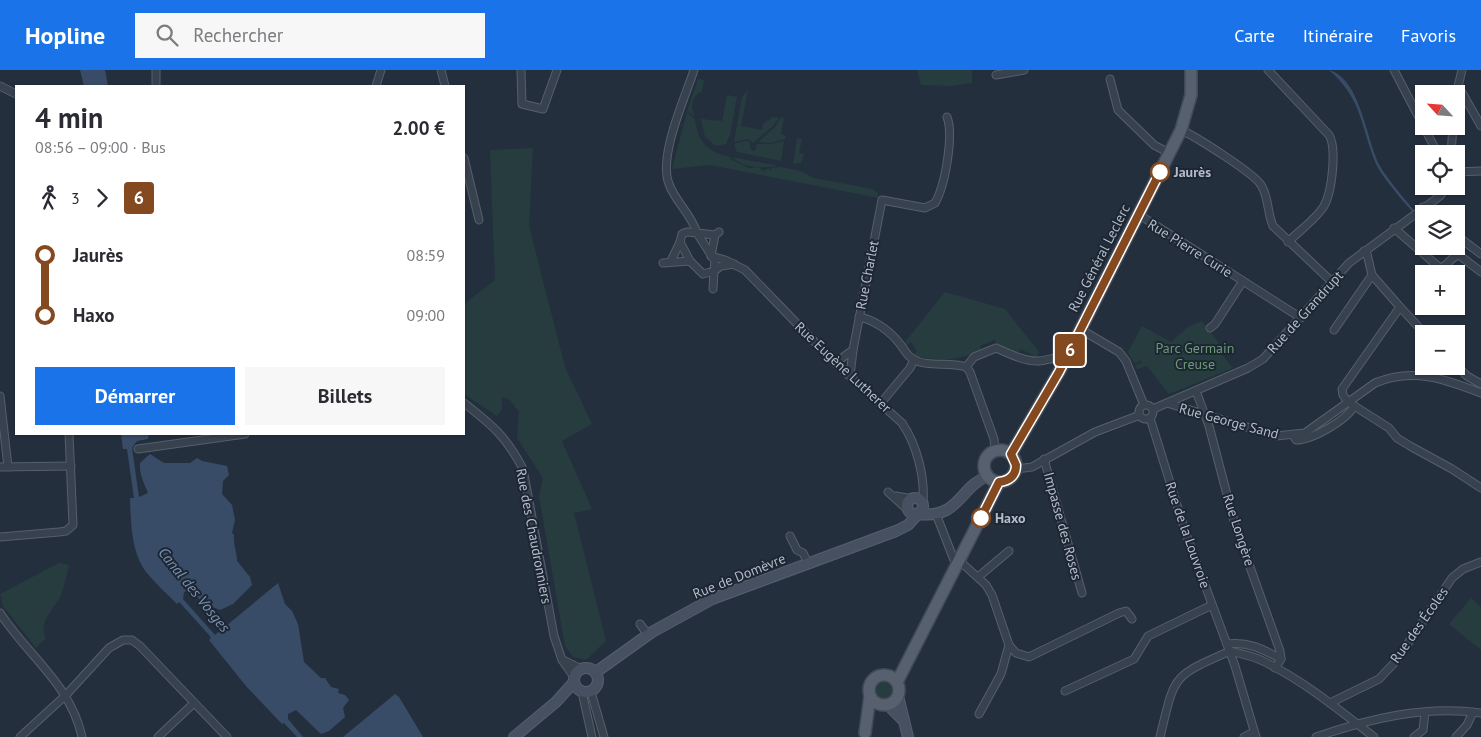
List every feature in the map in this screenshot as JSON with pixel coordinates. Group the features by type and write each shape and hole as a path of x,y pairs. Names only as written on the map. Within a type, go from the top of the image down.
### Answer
{"main road":[{"name":"Rue Général Leclerc","path":"1011,454 1067,356 1181,130 1191,95 1191,70"},
{"path":"995,451 1006,451 1011,454 1015,461 1016,469 1010,479 999,482 988,476 985,462 995,451"},
{"path":"864,735 871,721 885,705 898,696 897,682 912,650 999,482"},
{"path":"864,735 872,681 885,675 912,650"},
{"path":"885,675 897,682"},
{"path":"870,696 874,701 885,705"}],"street":[{"path":"156,70 156,85"},
{"path":"376,85 381,70"},
{"path":"441,70 445,85"},
{"path":"521,70 520,99 522,104 542,109 545,107 557,70"},
{"path":"681,238 690,261 703,274 714,290 715,261 697,233 694,221 670,186 666,159 694,70"},
{"path":"996,75 1024,70"},
{"path":"1268,70 1329,135 1334,145 1328,194 1324,206 1288,242"},
{"path":"1394,70 1433,145"},
{"path":"1458,85 1462,70"},
{"path":"1110,79 1118,110 1154,145 1170,153"},
{"path":"0,86 15,94"},
{"path":"1465,99 1481,126"},
{"name":"Rue Charlet","path":"850,376 852,350 882,200 925,208 935,203 940,191 951,134 947,117"},
{"path":"1181,130 1256,179 1265,195 1269,217 1274,226 1288,242 1332,282"},
{"path":"465,162 479,220"},
{"path":"1465,172 1481,171"},
{"name":"Rue de Grandrupt","path":"1426,205 1441,195"},
{"name":"Rue de Grandrupt","path":"1153,409 1248,368 1263,359 1348,263 1415,212"},
{"path":"688,214 688,222 667,262 690,261"},
{"name":"Rue Pierre Curie","path":"1138,214 1301,318"},
{"path":"1394,228 1440,268 1446,267 1454,256 1459,255 1481,272"},
{"path":"681,238 690,231 717,233 711,256"},
{"path":"1465,241 1480,252"},
{"path":"1364,251 1367,254 1372,275 1417,325"},
{"name":"Rue Eugène Lutherer","path":"711,256 745,270 835,363 897,417 908,432 922,474 923,488 917,500"},
{"path":"703,274 714,271 722,266 734,264"},
{"path":"1334,330 1372,275"},
{"name":"Rue Pierre Curie","path":"1210,328 1215,324 1243,281"},
{"path":"1400,307 1342,389 1343,395 1351,404 1389,428 1397,438 1481,488"},
{"path":"859,317 879,325 892,334 914,360 966,367 970,372 994,439 995,451"},
{"path":"1080,329 1111,346 1126,361 1144,405"},
{"path":"966,367 974,358 996,348 1017,357 1038,361 1049,357 1067,356"},
{"path":"835,363 852,350"},
{"path":"881,403 910,368 914,360"},
{"name":"Rue George Sand","path":"1167,403 1276,436 1305,433 1351,404 1375,383 1388,377 1407,374 1436,377 1481,393"},
{"path":"1465,374 1481,384"},
{"path":"1193,392 1194,411"},
{"name":"Rue Longère","path":"1193,392 1205,414 1235,525 1280,650 1281,658"},
{"path":"0,396 4,467 71,466"},
{"path":"1293,435 1296,440 1301,440 1325,430 1347,416 1351,404"},
{"name":"Rue des Chaudronniers","path":"465,405 498,430 512,448 523,469 554,636 562,660 580,687"},
{"path":"1140,415 1145,419 1150,418 1153,414 1153,409 1144,405"},
{"path":"1140,415 1140,408 1144,405"},
{"path":"1016,469 1032,467 1095,432 1140,415"},
{"name":"Rue de la Louvroie","path":"1150,418 1186,534 1230,651 1255,735"},
{"path":"0,537 59,532 70,528 74,520 68,435"},
{"path":"138,449 238,435"},
{"name":"Impasse des Roses","path":"1044,459 1082,593"},
{"path":"988,476 982,479 955,505 937,514 912,514 891,494 917,500 937,514 958,562 978,577 992,595 1009,645 1016,653 1029,657 1119,613 1126,611 1132,619"},
{"path":"904,527 908,504 917,500"},
{"path":"917,500 922,510 918,514"},
{"name":"Rue de Domèvre","path":"596,672 648,635 712,599 904,527 918,514"},
{"path":"790,536 797,550 804,553 808,563"},
{"path":"978,577 1009,551"},
{"name":"Rue des Écoles","path":"1330,702 1379,679 1396,661 1452,578 1463,569 1481,562"},
{"path":"1065,691 1134,659 1148,636 1212,605"},
{"path":"0,613 21,642 55,678 66,695 78,721 82,737"},
{"path":"640,624 648,635"},
{"path":"20,737 66,695 109,648 122,640 132,640 140,646 227,737"},
{"path":"1227,644 1248,644 1281,658 1275,668"},
{"path":"979,714 1001,674 1009,645"},
{"path":"1160,737 1171,693 1176,681 1192,667 1230,651 1262,660 1284,673 1330,702 1374,737"},
{"path":"514,737 556,702 580,687 598,684 596,672 589,668 581,669 562,660"},
{"path":"1284,673 1290,667"},
{"path":"581,669 580,687 592,737"},
{"path":"580,687 604,737"},
{"path":"898,696 908,737"},
{"path":"158,737 194,703"},
{"path":"885,705 903,720"},
{"path":"1414,737 1423,730 1425,712"},
{"path":"1316,737 1356,723 1425,712 1477,712"},
{"path":"1456,737 1477,712"},
{"path":"1244,737 1255,735"}],"green space":[{"path":"917,70 972,70 972,83 951,86 921,85"},
{"path":"698,79 704,80 702,91 698,93 692,102 695,117 687,111"},
{"path":"748,90 741,126 762,130 763,124 773,117 779,118 773,126 753,143 748,139 734,142 742,97"},
{"path":"727,95 737,97 730,135 726,144 716,146 705,137 701,119 722,121"},
{"path":"687,112 695,119 698,134 710,149 730,157 732,160 749,168 758,167 764,171 769,168 770,171 772,168 781,167 801,171 814,178 872,189 877,192 879,198 710,165 672,169"},
{"path":"781,117 784,118 781,134 786,136 785,139 771,143 758,142 775,127"},
{"path":"797,138 802,139 799,153 804,154 801,163 793,164"},
{"path":"749,141 751,150 755,151 757,144 772,144 784,141 781,161 737,152 734,144"},
{"path":"533,148 529,226 565,367 592,424 562,441 592,509 574,513 606,641 586,660 573,657 565,646 539,496 543,478 517,438 519,412 510,400 502,397 502,409 497,416 465,395 465,303 495,280 490,150"},
{"path":"732,157 779,166 748,166"},
{"path":"945,292 1005,309 1039,352 1037,357 1020,349 1018,355 997,345 995,340 980,346 982,351 964,357 940,360 913,355 917,351 911,342 906,346 905,342"},
{"name":"Parc Germain Creuse","path":"1202,321 1224,350 1221,353 1233,368 1169,394 1147,366 1137,369 1135,365 1142,363 1141,360 1135,364 1128,352 1142,326 1171,342 1188,327"},
{"path":"59,563 69,565 65,582 60,598 44,625 46,638 36,648 3,606 0,594"},
{"path":"1471,598 1481,607 1481,650 1449,624"},
{"path":"883,681 889,684 892,690 889,696 883,699 877,696 874,690 877,684"}],"water":[{"path":"80,70 105,70 108,85 84,85"},
{"path":"1329,70 1340,76 1356,97 1380,166 1415,211 1415,214 1379,170 1355,103 1340,81"},
{"name":"Canal des Vosges","path":"121,435 149,435 148,439 137,441 132,448 139,497 148,493 141,475 140,463 150,454 164,463 190,463 197,458 202,461 227,466 229,475 223,481 222,494 232,505 235,520 232,533 234,535 237,561 250,577 252,585 233,604 220,610 203,603 191,590 184,592 183,599 215,635 278,583 285,604 292,611 298,624 304,662 321,678 325,678 331,687 339,689 338,693 345,695 349,700 343,708 345,717 329,731 321,734 296,710 288,714 288,719 303,737 297,737 284,723 282,724 246,686 209,640 211,638 209,635 179,602 177,604 147,573 138,556 133,537 130,498 134,498 127,449 123,449"},
{"path":"395,694 399,697 423,737 343,737"}],"bus line":[{"name":"6","path":"981,518 999,482 1010,479 1014,474 1016,465 1011,454 1059,372 1160,172"}],"place":[{"name":"Jaurès","path":"1160,172"},
{"name":"Haxo","path":"981,518"}]}
